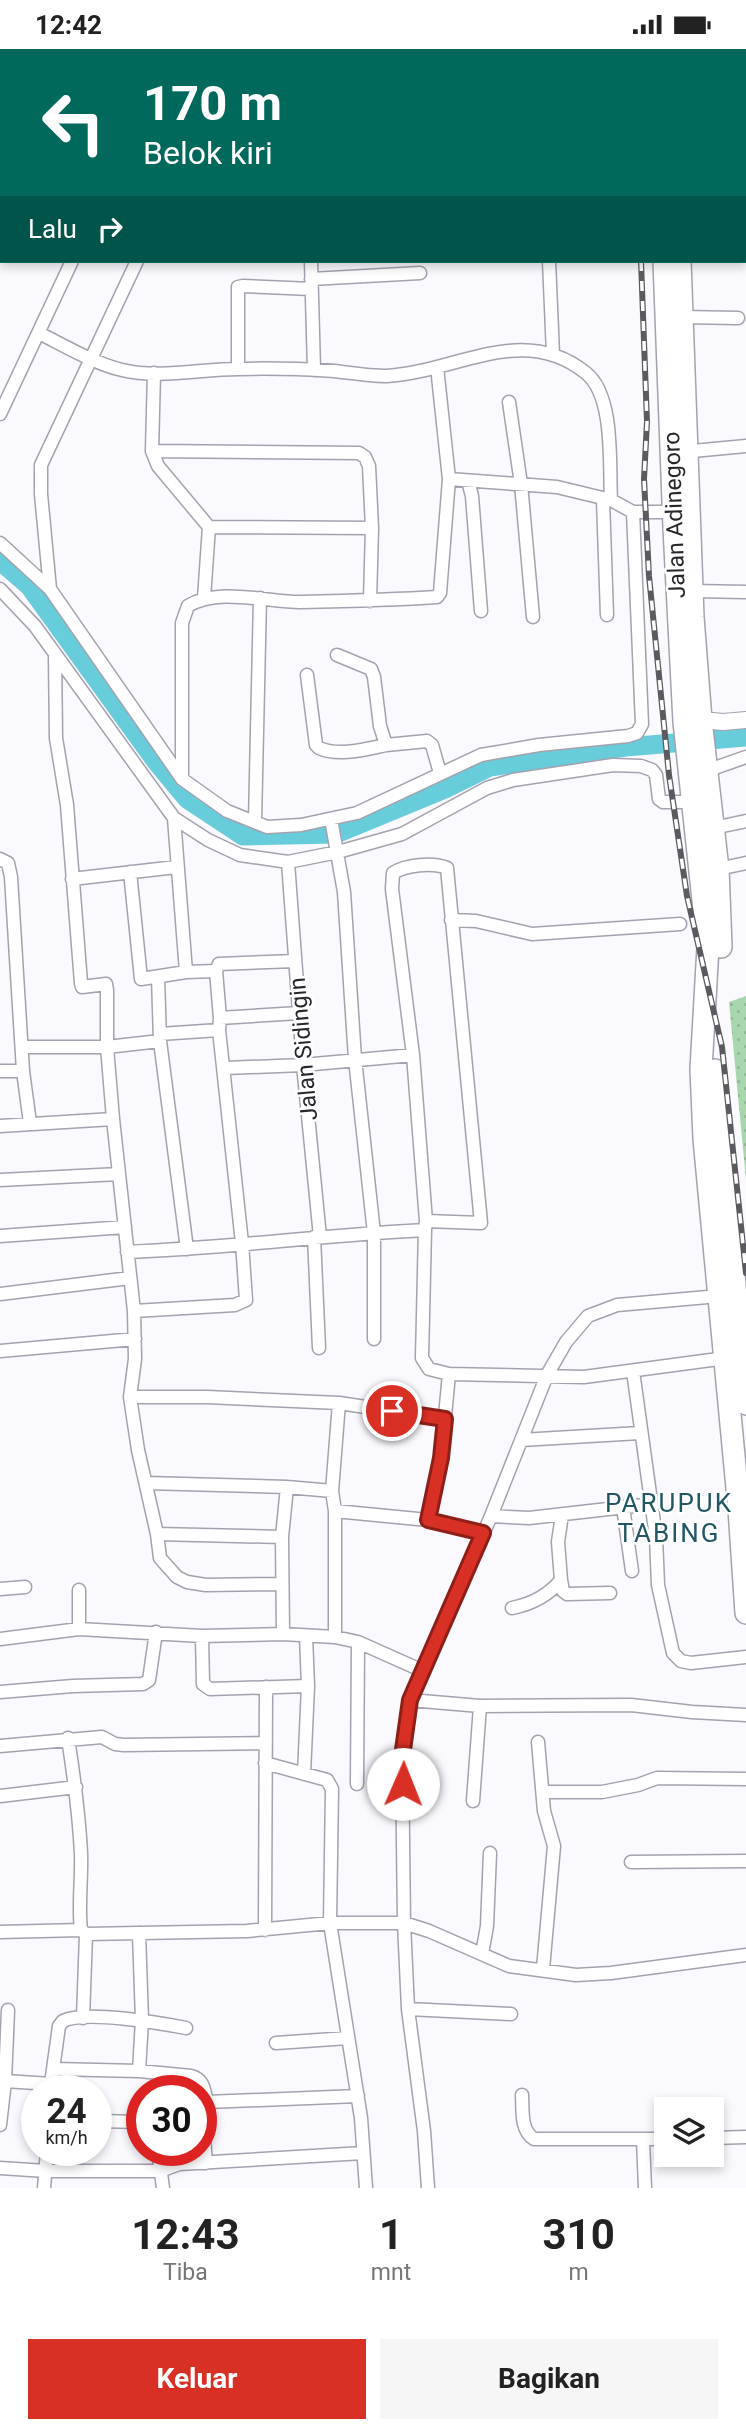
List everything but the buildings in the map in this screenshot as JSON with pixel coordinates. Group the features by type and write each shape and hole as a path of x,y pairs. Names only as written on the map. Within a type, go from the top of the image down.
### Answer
{"highway":[{"name":"Jalan Adinegoro","path":"664,263 679,452 686,617 701,769"},
{"name":"Jalan Adinegoro","path":"680,263 679,452 673,512 685,591"},
{"path":"701,769 693,802 708,947 708,1069 746,1404"},
{"path":"701,769 718,869 721,946 708,1069 704,1139 743,1509 746,1613"}],"street":[{"path":"0,414 71,263"},
{"path":"50,589 41,465 136,263"},
{"path":"311,263 314,370"},
{"path":"549,263 553,354"},
{"path":"238,369 238,287 311,284 420,273"},
{"path":"681,317 738,318"},
{"path":"39,333 122,370 155,373 238,369 314,370 383,376 407,374 506,350 527,349 553,354 587,374 596,383 607,417 607,615"},
{"path":"182,779 182,623 188,606 204,598 260,598 295,602 370,601 437,597 440,593 449,479 438,367"},
{"path":"155,373 152,451 158,466 209,527 204,598"},
{"path":"509,402 521,484 533,617"},
{"path":"679,452 746,446"},
{"path":"152,451 359,453 365,457 369,466 372,528 370,601"},
{"path":"449,479 566,489 607,500 633,512 673,512"},
{"path":"468,481 472,496 481,611"},
{"path":"0,543 50,589 182,779 227,811 267,827 283,827 331,821 357,813 481,755 539,744 637,733 642,724 633,512"},
{"path":"209,527 372,528"},
{"path":"0,589 35,626 174,818 240,855 288,862 338,850 402,834 487,787 513,780 613,765 641,766 652,770 656,775 659,799 663,802 693,802"},
{"path":"685,591 746,592"},
{"path":"255,821 260,598"},
{"path":"337,655 371,670 380,726 386,745"},
{"path":"55,656 55,725 68,805 81,983 82,988 106,984 107,1047 113,1119 134,1311 135,1359 130,1397 160,1558 177,1577 187,1582 206,1585 282,1584"},
{"path":"307,675 316,745 319,748 334,752 427,741 432,745 440,773"},
{"path":"695,721 746,720"},
{"path":"701,769 746,757"},
{"path":"174,818 186,972"},
{"path":"331,821 344,892 355,1059 374,1233 374,1339"},
{"path":"713,828 746,821"},
{"path":"0,859 8,863 12,877 23,1071 30,1123"},
{"name":"Jalan Sidingin","path":"288,862 317,1237 319,1348"},
{"path":"718,869 746,863"},
{"path":"127,1252 187,1249 426,1226 481,1223 447,868 444,866 401,868 393,873 392,889 413,1055 426,1226 422,1358 429,1369 449,1374 584,1377 726,1358"},
{"path":"72,879 176,867"},
{"path":"130,871 141,979 186,972 216,971"},
{"path":"452,920 492,924 532,934 680,924"},
{"path":"134,1311 243,1303 247,1294 216,971 219,964 224,963 295,961"},
{"path":"158,977 160,1037 187,1249"},
{"path":"22,1047 107,1047 220,1024 299,1013"},
{"path":"225,1068 303,1065 413,1055"},
{"path":"0,1071 23,1071"},
{"path":"0,1126 113,1119"},
{"path":"0,1180 119,1174"},
{"path":"0,1236 125,1227"},
{"path":"0,1294 130,1277"},
{"path":"428,2188 424,2131 408,2009 404,1923 402,1757 410,1700 491,1516 547,1375 566,1342 587,1316 617,1305 719,1296"},
{"path":"0,1351 135,1339"},
{"path":"634,1371 640,1433 656,1537 658,1585 675,1656 681,1661 691,1663 746,1657"},
{"path":"428,1520 441,1458 449,1374"},
{"path":"130,1397 219,1397 339,1403 445,1419"},
{"path":"335,1637 335,1511 332,1491 339,1403"},
{"path":"522,1440 640,1433"},
{"path":"146,1483 332,1491"},
{"path":"283,1634 282,1537 286,1487"},
{"path":"491,1516 529,1518 652,1504"},
{"path":"623,1507 632,1571"},
{"path":"335,1511 428,1520 483,1533"},
{"path":"562,1514 558,1542 563,1591 567,1594 610,1593"},
{"path":"157,1534 282,1537"},
{"path":"512,1608 527,1605 551,1592 561,1580"},
{"path":"0,1589 25,1587"},
{"path":"79,1590 79,1629"},
{"path":"0,1639 79,1629 202,1636 283,1634 335,1637 358,1642 424,1671"},
{"path":"0,1692 144,1684 149,1680 156,1632"},
{"path":"202,1636 203,1683 210,1689 308,1686"},
{"path":"304,1774 308,1686 306,1636"},
{"path":"357,1784 358,1642"},
{"path":"265,1930 266,1687"},
{"path":"410,1700 480,1706 631,1705 746,1715"},
{"path":"474,1801 480,1706"},
{"path":"0,1745 102,1737 114,1744 140,1746 265,1744"},
{"path":"68,1738 76,1787 81,1855 78,1911 84,1932 83,2018"},
{"path":"538,1742 544,1811 554,1846 542,1969"},
{"path":"265,1763 327,1780 332,1789 330,1923 358,2096 366,2188"},
{"path":"543,1793 602,1792 657,1778 746,1779"},
{"path":"0,1796 76,1787"},
{"path":"482,1954 487,1926 491,1853"},
{"path":"631,1862 746,1861"},
{"path":"0,1932 139,1933 265,1930 330,1923 404,1923 509,1966 576,1975 611,1973 746,1955"},
{"path":"139,1933 142,2020 139,2071"},
{"path":"408,2009 511,2014"},
{"path":"0,2125 8,2010"},
{"path":"53,2075 59,2026 62,2021 83,2018 142,2020 186,2028"},
{"path":"276,2043 348,2038"},
{"path":"54,2069 178,2075"},
{"path":"5,2081 21,2083"},
{"path":"522,2095 524,2126 534,2139 654,2140"},
{"path":"217,2102 358,2096"},
{"path":"724,2138 746,2137"},
{"path":"643,2140 645,2188"},
{"path":"217,2162 363,2153"},
{"path":"44,2188 46,2166"},
{"path":"160,2166 163,2188"},
{"path":"0,2168 46,2171 160,2171 174,2166"}],"green space":[{"path":"746,996 746,1180 729,1002"}],"waterway":[{"path":"0,561 29,586 157,763 187,799 243,836 336,834 445,789 490,767 626,747 746,737"}],"railway":[{"path":"641,263 647,422 644,479 649,576 669,775 687,896 722,1047 746,1273"}],"district":[{"name":"PARUPUK TABING","path":"669,1518"}],"route":[{"path":"392,1411 445,1419 441,1458 428,1520 483,1533 410,1700 402,1757 403,1784"}]}
